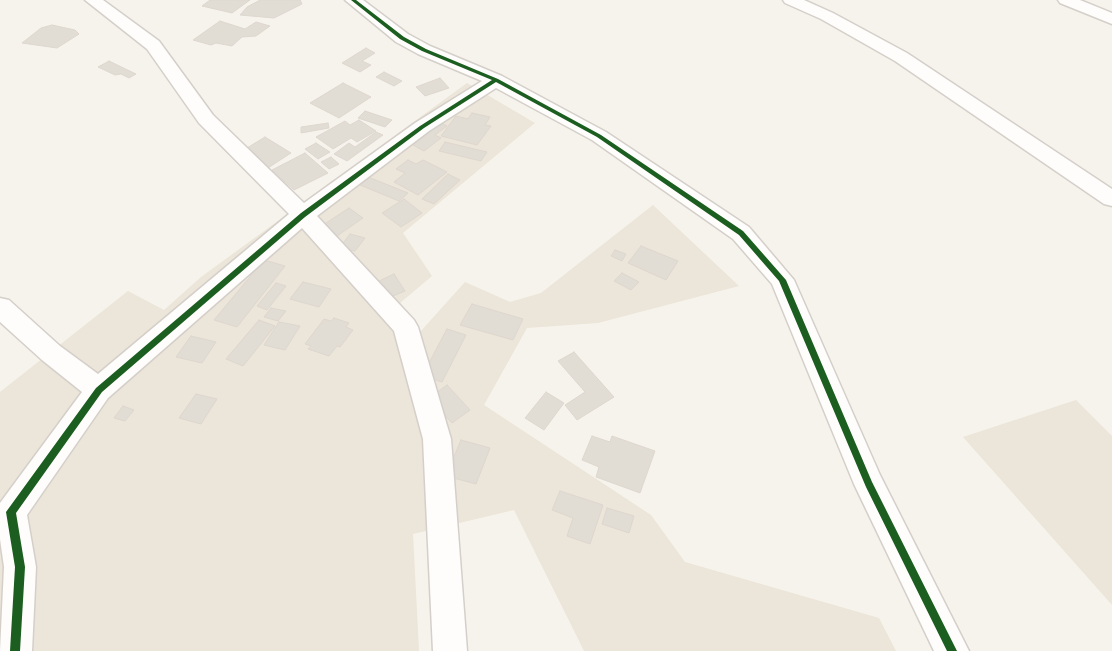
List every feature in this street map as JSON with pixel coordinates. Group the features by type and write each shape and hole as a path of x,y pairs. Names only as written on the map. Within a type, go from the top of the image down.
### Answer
{"street":[{"path":"93,0 153,45 206,119 303,215 405,327 437,439 450,651"},
{"path":"353,0 402,38 424,50 496,80 599,136 741,233 782,280 869,484 952,651"},
{"path":"791,0 827,16 901,56 1112,199"},
{"path":"1066,0 1112,19"},
{"path":"15,651 20,568 6,516 99,390 303,215 422,127 496,80"},
{"path":"0,307 51,353 99,390"}],"shaded area":[{"path":"467,83 535,123 403,233 432,276 387,314 403,351 465,282 510,302 541,293 653,205 739,286 598,323 527,328 484,405 651,515 685,562 879,618 896,651 584,651 514,510 413,534 419,651 0,651 0,392 128,291 164,310 201,277"},
{"path":"1076,400 1112,436 1112,605 963,437"}],"building":[{"path":"210,0 250,0 232,13 202,6"},
{"path":"260,0 300,0 302,4 274,18 240,15 247,7"},
{"path":"220,21 245,29 256,22 270,26 256,36 242,37 232,46 216,43 211,45 193,40"},
{"path":"52,25 75,30 79,34 57,48 22,43 41,28"},
{"path":"366,48 375,53 362,61 371,65 360,72 342,63"},
{"path":"109,61 136,74 129,78 121,74 115,75 98,67"},
{"path":"384,72 402,81 394,86 376,77"},
{"path":"440,78 449,88 425,96 416,87"},
{"path":"343,83 371,97 339,118 310,103"},
{"path":"365,111 392,120 385,127 358,118"},
{"path":"472,113 490,117 485,125 491,126 477,145 441,136 456,116 468,119"},
{"path":"359,120 376,131 357,142 351,138 333,149 316,137 345,121 350,125"},
{"path":"439,122 447,126 435,135 441,138 424,151 406,141"},
{"path":"328,123 329,128 301,133 301,127"},
{"path":"376,132 383,135 347,161 334,154 349,143 355,147"},
{"path":"265,137 291,153 268,168 242,151"},
{"path":"445,142 487,152 481,161 439,151"},
{"path":"316,143 330,152 318,159 305,149"},
{"path":"305,153 328,173 294,190 272,170"},
{"path":"331,157 339,164 329,169 321,162"},
{"path":"408,160 416,164 423,160 447,172 418,195 394,182 405,173 396,169"},
{"path":"448,174 460,180 434,204 422,199"},
{"path":"368,177 408,193 399,201 360,185"},
{"path":"404,199 422,213 401,227 382,213"},
{"path":"349,208 363,218 337,236 323,225"},
{"path":"350,234 365,238 355,251 340,247"},
{"path":"641,246 678,261 666,280 628,263"},
{"path":"615,250 626,254 622,261 611,256"},
{"path":"264,260 285,266 237,327 214,320"},
{"path":"622,273 639,282 631,290 614,281"},
{"path":"394,274 405,291 386,299 375,283"},
{"path":"303,282 331,289 319,307 290,299"},
{"path":"276,283 286,286 267,310 257,306"},
{"path":"472,304 523,319 513,340 460,325"},
{"path":"271,308 286,311 278,321 264,317"},
{"path":"334,318 349,323 346,327 353,330 340,347 337,346 329,356 308,349 311,346 305,344 324,319 331,321"},
{"path":"259,320 275,326 243,366 226,359"},
{"path":"279,322 300,326 285,350 264,345"},
{"path":"447,329 466,335 442,382 422,376"},
{"path":"191,336 216,342 202,363 176,357"},
{"path":"574,352 614,397 577,420 565,405 585,392 558,361"},
{"path":"447,385 470,410 452,423 429,398"},
{"path":"546,392 564,403 544,430 525,418"},
{"path":"196,394 217,399 201,424 179,418"},
{"path":"123,406 134,410 125,421 114,418"},
{"path":"592,436 610,442 612,436 655,451 640,493 596,477 599,467 582,460"},
{"path":"461,440 490,448 476,484 446,476"},
{"path":"560,491 603,505 590,544 567,536 573,518 552,510"},
{"path":"607,508 634,516 629,533 602,524"}],"cycle path":[{"path":"353,0 402,38 424,50 496,80 599,136 741,233 782,280 869,484 952,651"},
{"path":"15,651 20,567 11,512 99,390 303,215 422,127 496,80"}]}
